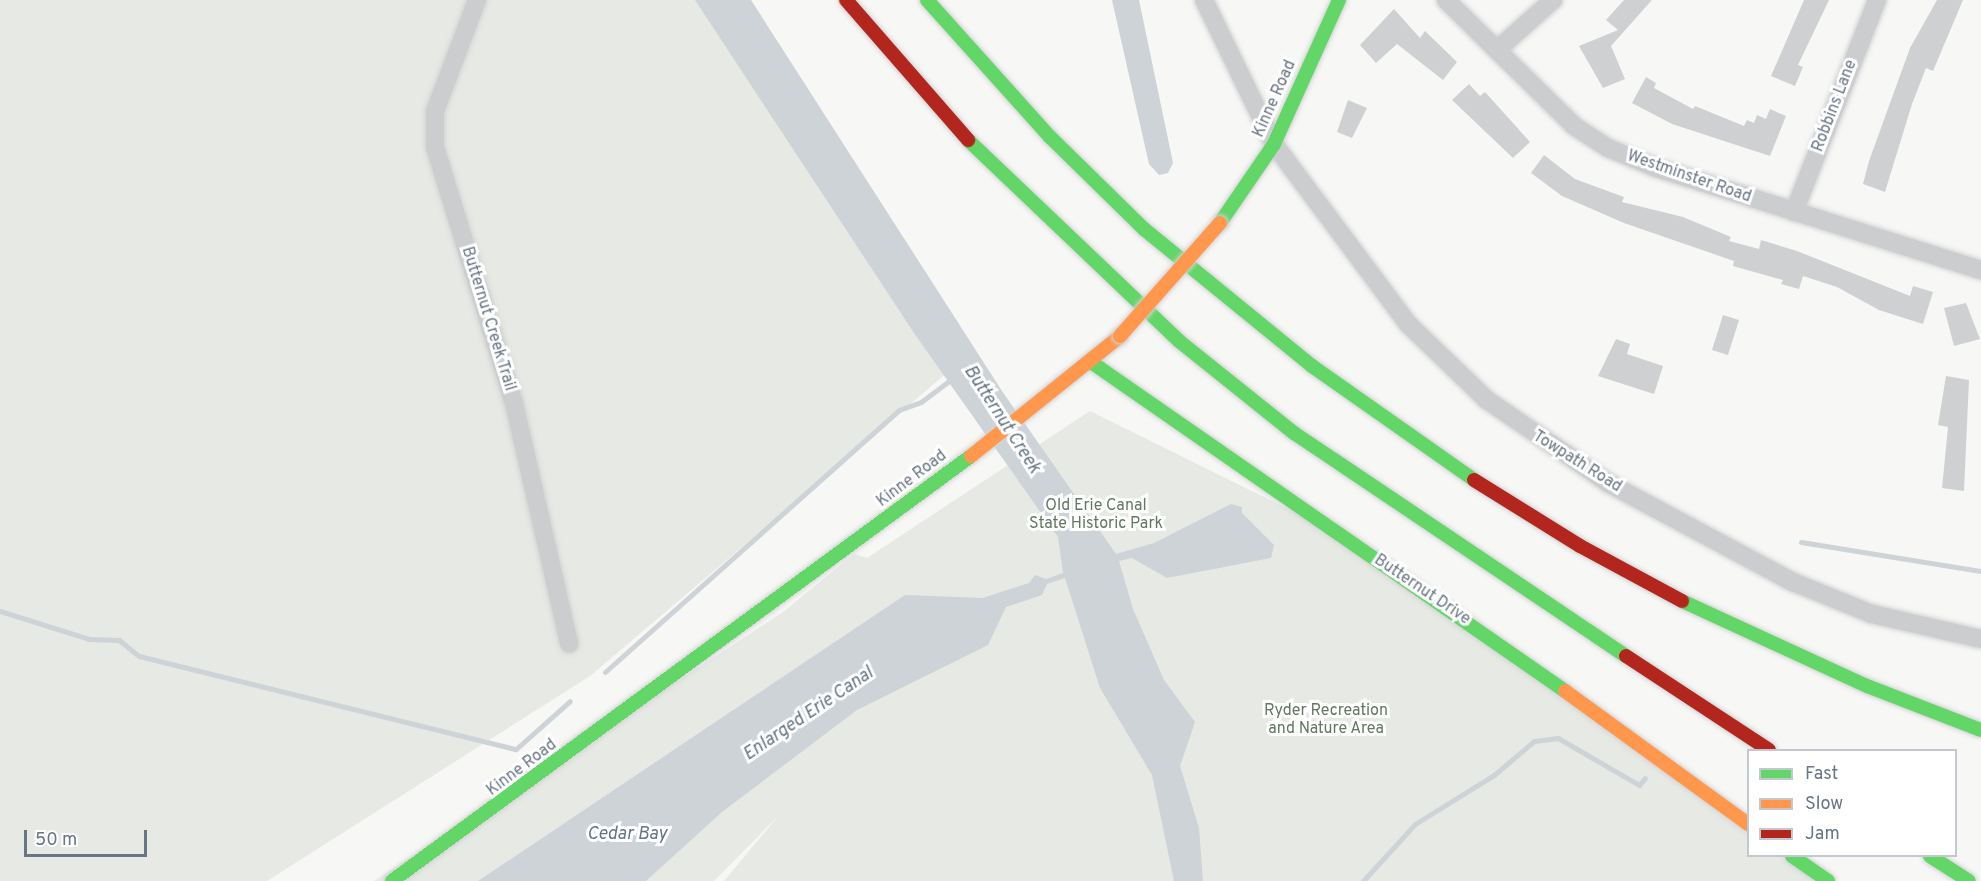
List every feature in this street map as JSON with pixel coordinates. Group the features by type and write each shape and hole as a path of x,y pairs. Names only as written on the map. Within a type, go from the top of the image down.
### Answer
{"main road":[{"path":"846,0 985,159 1179,341 1294,433 1397,505 1767,749"},
{"path":"927,0 1050,138 1144,230 1312,366 1444,461 1580,546 1696,608 1867,686 1981,730"},
{"name":"Kinne Road","path":"392,881 947,474 1070,380 1120,336 1220,223 1274,144 1339,0"},
{"name":"Butternut Drive","path":"1091,362 1621,729 1747,823"},
{"path":"1795,857 1828,881"},
{"path":"1933,857 1969,881"}],"street":[{"name":"Butternut Creek Trail","path":"477,0 433,128 514,403 569,644"},
{"path":"1204,0 1274,144"},
{"name":"Westminster Road","path":"1446,0 1574,126 1608,148 1794,212 1981,270"},
{"path":"1498,49 1553,0"},
{"name":"Robbins Lane","path":"1794,212 1877,0"},
{"name":"Towpath Road","path":"1274,144 1408,324 1465,381 1525,430 1608,483 1793,582 1872,614 1981,639"}],"green space":[{"path":"0,0 730,0 962,360 590,676 267,881 0,881"},
{"name":"Ryder Recreation and Nature Area","path":"1090,411 1349,539 1747,823 1747,857 1793,857 1828,881 724,881 779,815 714,881 374,881 783,612 854,554 867,558"}],"water":[{"path":"695,0 751,0 1002,391 1116,554 1154,543 1231,504 1242,507 1242,513 1274,545 1271,558 1167,578 1132,558 1119,561 1133,609 1164,680 1195,722 1180,766 1199,828 1203,881 1174,881 1152,775 1100,688 1065,578 1047,584 1042,595 1006,607 988,645 857,710 722,812 646,881 478,881 905,595 983,598 1029,583 1035,575 1046,579 1063,573 1058,537 914,333"},
{"path":"1112,0 1139,0 1173,163 1168,173 1159,175 1149,164"}],"building":[{"path":"1624,0 1652,0 1611,46 1625,79 1603,88 1579,46 1618,30 1606,20"},
{"path":"1804,0 1829,0 1798,65 1803,67 1795,86 1771,76"},
{"path":"1937,0 1963,0 1933,71 1926,68 1912,104 1885,192 1863,184 1869,161 1910,48"},
{"path":"1394,9 1420,38 1425,31 1457,62 1443,80 1397,44 1376,63 1360,45"},
{"path":"1646,77 1656,83 1654,88 1693,109 1695,106 1744,126 1747,120 1754,123 1757,115 1766,119 1770,109 1786,116 1770,156 1672,124 1632,103"},
{"path":"1469,84 1480,96 1485,92 1530,142 1513,158 1452,100"},
{"path":"1348,100 1367,108 1352,138 1337,132"},
{"path":"1544,155 1575,179 1624,197 1622,202 1683,217 1731,237 1729,241 1759,249 1761,240 1797,251 1910,296 1913,286 1933,292 1923,324 1879,310 1837,287 1803,276 1799,289 1781,284 1783,280 1733,266 1734,261 1624,223 1562,196 1531,173"},
{"path":"1966,303 1980,339 1954,346 1944,308"},
{"path":"1723,315 1739,320 1728,355 1712,350"},
{"path":"1616,339 1630,344 1627,354 1663,366 1654,394 1598,376"},
{"path":"1946,376 1969,380 1964,491 1942,488 1948,427 1938,425"}],"waterway":[{"name":"Butternut Creek","path":"605,672 899,410 921,402 953,378"},
{"path":"1801,542 1981,571"},
{"path":"0,611 89,639 119,640 139,656 516,749 570,701"},
{"path":"1363,881 1415,824 1494,775 1534,741 1558,738 1639,785 1645,778"}],"traffic: fast":[{"path":"927,0 1050,137 1144,229 1312,366 1474,480"},
{"path":"1220,223 1274,144 1339,0"},
{"path":"968,140 1179,341 1294,433 1626,656"},
{"path":"1091,362 1565,691"},
{"path":"392,881 971,456"},
{"path":"1682,601 1867,686 1981,730"},
{"path":"1793,857 1828,881"},
{"path":"1932,857 1969,881"}],"traffic: slow":[{"path":"1120,336 1220,223"},
{"path":"971,456 1120,336"},
{"path":"1565,691 1747,823"}],"traffic: jam":[{"path":"846,0 968,140"},
{"path":"1474,480 1580,546 1682,601"},
{"path":"1626,656 1767,749"}],"park label":[{"name":"Old Erie Canal State Historic Park","path":"1096,515"}],"water label":[{"name":"Enlarged Erie Canal","path":"809,715"},
{"name":"Cedar Bay","path":"627,835"}]}
